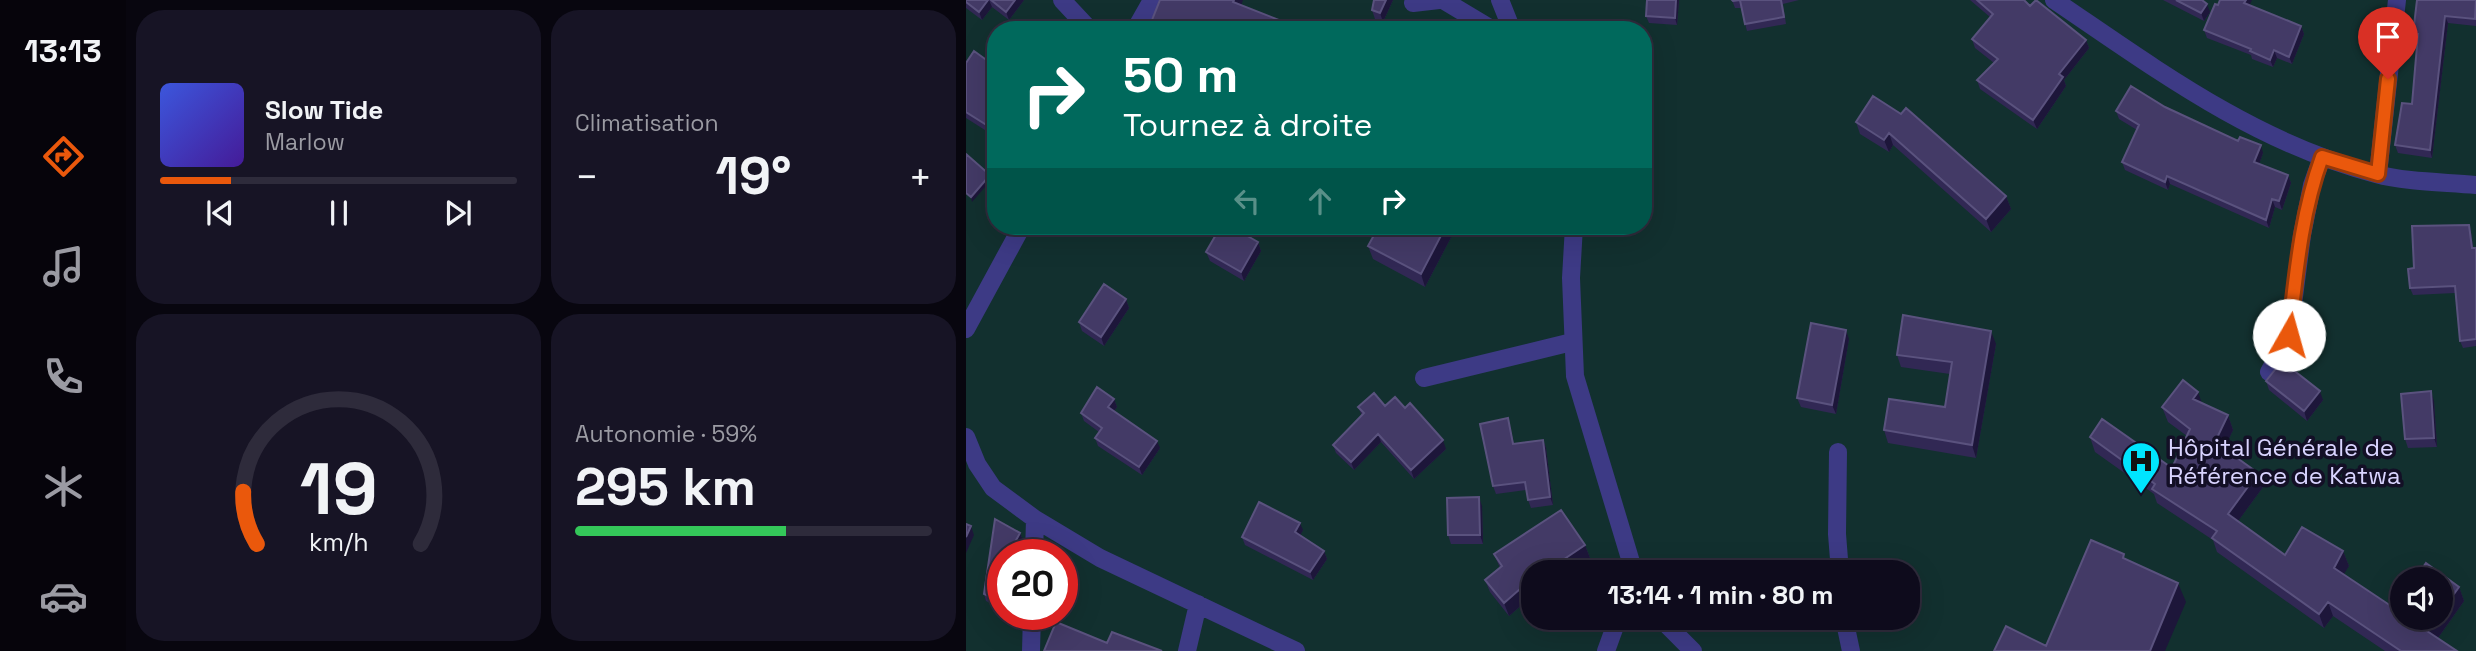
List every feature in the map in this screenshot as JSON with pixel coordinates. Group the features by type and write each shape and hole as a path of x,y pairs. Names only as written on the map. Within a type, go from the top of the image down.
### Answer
{"street":[{"path":"1062,0 1082,21"},
{"path":"1140,21 1152,0"},
{"path":"1413,3 1441,0 1477,21"},
{"path":"1500,0 1508,21"},
{"path":"2054,0 2180,84 2282,142 2378,174 2476,185"},
{"path":"2378,174 2397,0"},
{"path":"2269,372 2289,335 2302,235 2312,185 2322,157"},
{"path":"966,329 1017,235"},
{"path":"1573,235 1571,278 1575,376 1630,560"},
{"path":"1424,378 1572,342"},
{"path":"966,437 977,464 993,488 1035,519 1100,558 1296,651"},
{"path":"1838,452 1839,560"},
{"path":"1034,539 1035,519"},
{"path":"1186,651 1198,604"},
{"path":"1031,651 1032,630"},
{"path":"1606,651 1614,630"},
{"path":"1672,630 1693,651"},
{"path":"1847,630 1851,651"}],"green space":[{"path":"966,0 2476,0 2476,651 966,651"}],"building":[{"path":"966,0 988,0 979,12"},
{"path":"991,0 1015,0 1006,12"},
{"path":"1160,0 1234,0 1233,2 1279,20 1279,21 1152,21"},
{"path":"1374,0 1386,0 1380,13 1372,10"},
{"path":"1647,0 1676,0 1675,18 1646,16"},
{"path":"1740,0 1781,0 1784,17 1745,24"},
{"path":"1977,0 2024,0 2030,6 2036,0 2086,40 2059,74 2063,77 2033,120 1977,80 1998,59 1972,39 1993,14"},
{"path":"2176,0 2202,0 2207,4 2201,13"},
{"path":"2220,0 2246,0 2244,3 2301,26 2289,57 2274,50 2270,60 2250,51 2251,49 2204,30 2215,4 2218,5"},
{"path":"2417,0 2476,0 2475,19 2445,16 2430,150 2395,145 2402,103 2412,104 2418,34 2413,34"},
{"path":"974,51 987,60 987,125 966,112 966,63"},
{"path":"2131,86 2165,107 2238,141 2240,137 2261,145 2254,162 2288,175 2279,201 2272,199 2266,220 2167,176 2165,182 2122,162 2139,125 2116,111"},
{"path":"1873,96 1901,114 1906,108 2006,196 1986,219 1889,133 1884,140 1856,122"},
{"path":"966,154 987,172 987,178 971,197 966,193"},
{"path":"2469,225 2472,248 2476,248 2476,339 2460,341 2455,286 2410,288 2408,269 2414,268 2412,226"},
{"path":"1216,235 1246,235 1258,242 1241,272 1206,252"},
{"path":"1374,235 1441,235 1421,274 1368,246"},
{"path":"1104,284 1126,299 1101,337 1079,322"},
{"path":"1903,315 1991,331 1972,445 1884,430 1889,399 1945,407 1952,362 1897,355"},
{"path":"1811,323 1846,330 1832,405 1797,398"},
{"path":"2282,361 2320,391 2304,411 2266,381"},
{"path":"2183,380 2198,392 2193,399 2228,415 2215,442 2258,473 2228,514 2285,555 2302,527 2343,551 2334,568 2390,605 2390,630 2428,630 2457,651 2401,651 2328,602 2319,614 2212,538 2217,531 2152,489 2155,484 2090,437 2102,419 2172,468 2190,429 2162,407"},
{"path":"1097,387 1114,399 1108,407 1157,441 1139,467 1095,438 1102,428 1081,413"},
{"path":"2431,391 2434,438 2405,439 2401,394"},
{"path":"1374,393 1385,406 1395,397 1405,408 1410,403 1443,440 1411,470 1378,434 1351,462 1333,445 1364,413 1358,407"},
{"path":"1508,418 1513,444 1543,440 1550,497 1528,500 1525,482 1493,486 1480,424"},
{"path":"1479,497 1480,535 1448,535 1447,498"},
{"path":"1259,502 1300,523 1295,532 1324,551 1310,572 1242,537"},
{"path":"1561,510 1585,545 1563,560 1521,560 1521,588 1504,603 1485,580 1502,566 1494,554"},
{"path":"995,519 1020,533 1017,539 992,539"},
{"path":"966,524 971,526 966,537"},
{"path":"2091,540 2178,583 2150,651 1994,651 2006,626 2046,646"},
{"path":"987,574 987,595 984,594"},
{"path":"2453,583 2459,587 2453,595"},
{"path":"1053,630 1075,630 1107,643 1112,632 1162,651 1044,651"}],"place":[{"name":"Hôpital Générale de Référence de Katwa","path":"2141,495"}],"route":[{"path":"2289,335 2302,235 2312,185 2322,157 2378,174 2388,79"}]}
